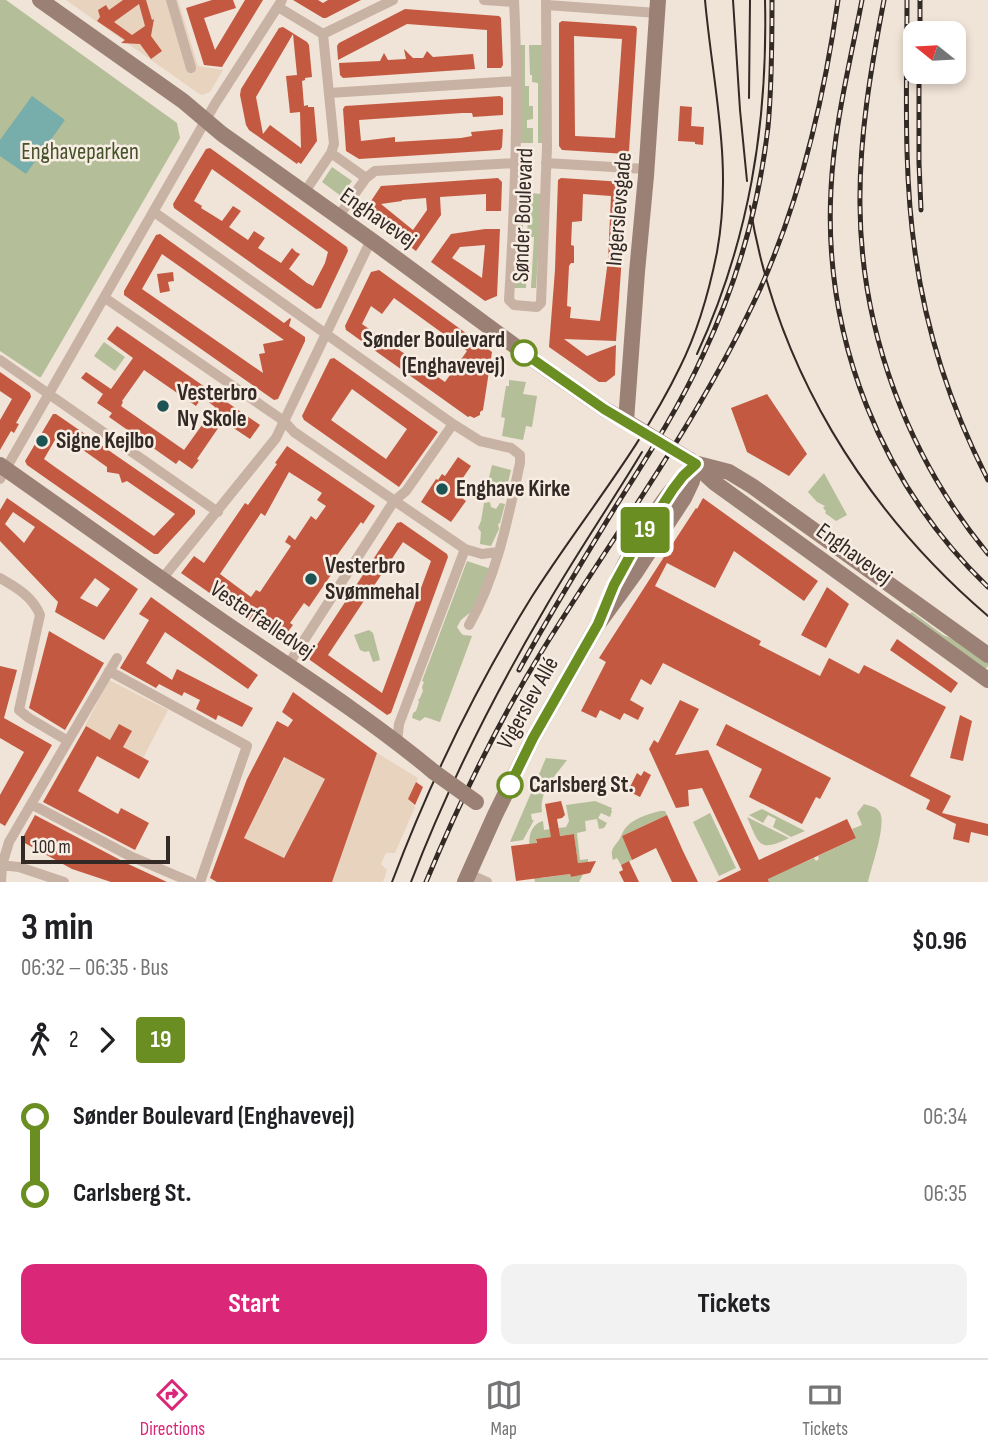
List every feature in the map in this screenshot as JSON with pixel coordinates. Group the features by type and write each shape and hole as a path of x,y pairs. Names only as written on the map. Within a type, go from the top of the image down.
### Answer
{"street":[{"name":"Enghavevej","path":"40,0 183,101 548,371 604,409 692,461 715,483 988,680"},
{"path":"171,0 191,68"},
{"path":"324,34 393,0"},
{"path":"484,0 514,1"},
{"name":"Sønder Boulevard","path":"514,1 516,163 509,300 514,306 537,307 541,303 546,163 547,3"},
{"path":"2,471 105,298 206,120 280,3 324,34 334,144 331,153 304,193"},
{"path":"547,3 657,6"},
{"name":"Ingerslevsgade","path":"627,422 657,6"},
{"path":"329,93 516,80"},
{"path":"331,153 366,178"},
{"path":"338,217 366,178 375,171 516,163"},
{"path":"546,163 646,169"},
{"path":"154,212 453,424 480,441 515,450 521,458 505,535 479,608 469,625"},
{"path":"162,579 276,438 371,240"},
{"path":"105,298 465,549 482,554 498,552"},
{"path":"0,360 218,512"},
{"path":"288,665 394,502 406,491 453,424"},
{"name":"Enghavevej","path":"692,461 724,470 740,478 988,655"},
{"name":"Vigerslev Allé","path":"467,878 533,738 598,624 684,498 692,481 692,461"},
{"name":"Vesterfælledvej","path":"2,471 288,665 495,815"},
{"path":"397,743 399,723 465,549"},
{"path":"0,578 26,595 40,615 19,710 68,741"},
{"path":"1,882 1,865 9,842 117,658"},
{"path":"109,671 247,746 200,882"},
{"path":"31,804 130,856 191,882"},
{"path":"1,865 19,867 64,882"},
{"path":"467,878 487,882"}],"green space":[{"name":"Enghaveparken","path":"0,0 6,0 177,123 180,138 41,377 0,351"},
{"path":"519,45 525,45 525,86 529,86 529,106 533,106 533,119 527,120 527,128 533,128 533,143 519,143"},
{"path":"529,45 542,45 542,143 538,143 538,83 532,82 530,75"},
{"path":"520,149 531,150 530,187 524,188 524,214 518,214"},
{"path":"332,167 352,181 341,196 322,182"},
{"path":"529,193 542,194 536,288 531,288 534,237 527,237"},
{"path":"518,221 523,221 522,249 528,249 526,288 514,288"},
{"path":"104,342 125,357 115,371 94,356"},
{"path":"509,380 526,382 523,394 537,396 532,427 526,426 523,440 502,436 505,418 501,417"},
{"path":"492,465 511,470 504,499 485,494"},
{"path":"824,473 847,515 836,521 825,513 825,506 808,492"},
{"path":"490,502 491,507 496,509 500,503 505,504 498,524 499,529 491,546 480,544 481,532 478,528 484,503"},
{"path":"467,561 491,569 477,607 461,620 457,627 463,635 472,636 440,722 425,717 420,721 412,718 423,691 422,681"},
{"path":"912,612 943,635 965,644 988,661 988,666 984,671 907,615"},
{"path":"369,630 373,633 380,660 373,662 369,651 360,650 354,635"},
{"path":"546,758 567,760 545,791 542,812 531,814 534,820 523,840 510,842"},
{"path":"595,801 612,808 612,811 610,817 601,813 598,818 607,823 604,828 599,829 597,819 585,821 586,831 577,833 580,860 588,859 588,862 578,863 574,834 536,839 541,878 583,874 579,882 535,882 529,847 536,825 543,821 544,830 566,827 569,821 566,805"},
{"path":"864,804 879,811 882,824 868,882 769,882 768,878 814,858 816,861 818,856 856,838 852,829 862,825 857,813"},
{"path":"762,809 805,831 791,837 773,827 776,819 768,815 763,823 749,815"},
{"path":"665,811 667,815 622,836 632,860 621,865 617,858 613,860 613,849 627,826"},
{"path":"710,813 736,868 719,876 693,822"},
{"path":"747,817 789,838 771,845 761,843"}],"shaded area":[{"path":"66,0 178,0 198,66 223,70 210,92 202,95"},
{"path":"109,680 168,710 143,758 85,726"},
{"path":"377,753 418,778 408,799 415,807 395,853 386,853 381,864 387,870 383,882 328,882 336,869"},
{"path":"285,758 325,779 290,846 283,858 220,882"}],"water":[{"path":"32,96 65,120 26,174 0,156 0,140"}],"building":[{"path":"123,0 146,0 152,20 154,19 151,36 162,51 151,59 140,44 121,43 125,40 97,21 100,17 98,10 106,5 109,10","holes":["139,4 145,26 132,35 114,22"]},
{"path":"212,0 233,0 236,8 204,18 215,50 245,0 263,0 222,67 204,65 186,8"},
{"path":"293,0 318,0 323,3 328,0 361,0 323,18"},
{"path":"405,9 499,16 503,65 501,68 487,68 487,30 407,24 338,60 339,43"},
{"path":"562,21 637,28 629,151 626,154 562,150 559,146 559,23","holes":["574,36 622,39 615,138 575,136"]},
{"path":"283,27 309,45 312,77 302,81 304,106 314,107 317,141 301,164 297,164 249,130 240,95 241,89 279,28","holes":["293,34 297,75 286,76 290,113 300,112 301,148 270,125 263,134 256,97"]},
{"path":"404,49 413,58 423,58 427,51 433,57 473,54 475,69 343,78 340,75 339,63 380,61 384,53 388,60 406,59"},
{"path":"500,96 503,98 503,115 473,117 472,113 462,113 359,120 361,141 395,137 395,142 461,138 472,136 471,132 503,129 500,150 359,159 346,151 345,106"},
{"path":"680,106 692,107 691,126 704,127 703,145 678,141"},
{"path":"210,148 347,247 348,251 321,308 316,309 174,208 173,204 206,149","holes":["212,169 328,252 313,286 289,269 300,254 292,248 281,263 258,248 265,238 254,231 248,240 229,227 241,211 233,206 222,221 194,201"]},
{"path":"498,178 502,182 501,211 486,211 486,194 440,197 441,215 416,251 365,214 381,186","holes":["426,198 427,210 413,230 381,204"]},
{"path":"558,180 624,182 627,185 616,341 564,339 587,356 616,345 615,375 606,382 599,382 549,347","holes":["583,194 611,196 608,260 600,321 570,318 571,307 567,306 569,266 574,263 574,246 571,245 572,222 582,221"]},
{"path":"500,229 497,296 485,301 431,262 451,234","holes":["485,245 482,278 452,258 460,247"]},
{"path":"160,234 284,323 290,318 289,326 305,337 278,399 274,400 124,295 156,235","holes":["162,254 284,340 263,344 265,353 259,354 263,373 142,289"]},
{"path":"379,270 492,352 480,415 468,417 346,330 345,326 371,272","holes":["394,298 467,351 445,382 362,324 371,306 382,314"]},
{"path":"173,272 174,281 168,282 170,291 160,293 157,274"},
{"path":"117,326 260,425 250,439 223,421 192,469 179,460 176,464 109,417 112,413 97,403 103,394 81,378 86,372 111,389 133,358 107,339","holes":["144,370 196,406 202,397 215,407 184,450 121,406"]},
{"path":"334,358 438,432 399,487 304,420 302,416 330,359","holes":["352,389 407,429 386,459 331,420"]},
{"path":"0,372 30,393 31,397 16,423 19,424 14,433 11,431 0,450 0,420 12,399 0,391"},
{"path":"767,394 807,454 789,476 747,452 731,408"},
{"path":"53,414 56,414 195,510 195,514 158,554 154,554 25,461","holes":["59,433 107,467 107,472 119,474 122,483 127,481 175,514 154,536 44,459"]},
{"path":"287,446 375,506 330,565 335,569 309,607 304,603 290,623 293,625 280,642 181,573 194,556 204,563 245,503 248,505 277,464 275,463","holes":["289,472 322,493 317,500 326,506 316,520 311,516 295,540 289,535 285,542 291,546 260,592 256,590 251,597 220,574 261,513 265,516"]},
{"name":"Enghave Kirke","path":"458,457 471,466 456,488 465,495 463,499 466,501 451,522 421,502 436,479 442,474 445,476"},
{"path":"7,498 138,589 104,640 55,612 58,602 0,541 0,510","holes":["13,512 35,527 24,543 5,524","95,578 110,589 97,607 80,598"]},
{"path":"703,498 818,581 804,601 734,551 715,588 667,563 655,586 761,641 759,645 820,676 829,658 859,674 864,665 946,707 910,776 951,796 942,813 988,824 988,836 971,832 969,843 953,839 956,824 926,809 930,800 663,663 651,685 641,679 630,700 644,708 638,720 624,713 620,720 600,710 596,718 581,711 606,662 599,658"},
{"path":"401,522 448,557 391,713 387,715 309,657 397,523","holes":["403,542 431,561 382,693 328,655"]},
{"path":"827,587 849,604 826,648 801,635"},
{"path":"151,597 258,675 248,689 165,632 146,663 172,680 177,669 253,708 242,727 218,715 216,720 196,709 200,700 184,692 182,696 159,684 156,688 120,668 149,620 139,614"},
{"path":"49,631 104,663 65,730 29,708"},
{"path":"897,639 958,683 951,693 890,650"},
{"path":"0,666 17,670 4,718 52,745 5,826 0,823 0,795 24,752 0,738"},
{"path":"293,692 377,753 332,882 217,882 210,878 247,779 277,721 288,727 293,720 282,712","holes":["284,757 325,779 284,858 244,838"]},
{"path":"680,700 699,709 675,755 708,750 759,860 847,819 856,838 768,879 769,882 716,882 741,870 702,788 688,790 689,806 676,808 649,749 654,740 658,743"},
{"path":"960,715 972,721 963,761 950,758"},
{"path":"119,724 132,731 123,747 149,761 139,779 97,756 78,791 118,814 121,808 149,823 135,850 43,802 86,726 110,740"},
{"path":"726,724 831,778 820,799 816,797 802,824 749,797 762,769 716,745"},
{"path":"644,771 651,775 640,797 628,791 637,773 641,776"},
{"path":"416,782 423,787 415,805 408,799"},
{"path":"561,801 565,815 557,819 560,836 574,834 578,863 596,861 590,873 516,881 511,846 537,843 536,839 551,837 545,804"},
{"path":"35,815 167,882 111,882 72,869 21,841"},
{"path":"667,815 698,882 672,882 656,848 632,860 622,836"},
{"path":"629,861 639,882 624,882 619,872 623,870 621,865"}],"tram line":[{"path":"392,882 438,773 491,666 531,598 647,427 680,367 698,325 717,252 723,187 720,126 705,0"},
{"path":"733,0 747,181"},
{"path":"749,98 750,0"},
{"path":"697,354 730,268 752,181 763,92 765,0"},
{"path":"750,206 763,265 781,323 804,379 832,432 865,482 902,530 943,575 988,616"},
{"path":"411,882 455,778 507,676 556,590 642,452"}],"railway":[{"path":"519,670 673,413 694,375 726,300 745,244 764,157 770,95 772,0"},
{"path":"426,882 494,735 570,606 685,429 737,337 760,289 788,219 809,148 826,74 838,0"},
{"path":"862,0 835,141 831,189 831,245 837,300 849,353 866,405 889,455 917,502 950,546 988,587"},
{"path":"884,0 867,103 860,180 863,253 869,300 894,391 913,434 934,476 988,554"},
{"path":"907,0 907,158 911,221 920,282 942,369 988,480"},
{"path":"920,0 920,21"},
{"path":"919,84 921,210"}],"bus line":[{"name":"19","path":"510,785 533,738 598,624 614,585 632,552 673,489 696,464 604,409 524,353"}],"place":[{"name":"Sønder Boulevard (Enghavevej)","path":"524,353"},
{"name":"Vesterbro Ny Skole","path":"163,406"},
{"name":"Signe Kejlbo","path":"42,441"},
{"name":"Enghave Kirke","path":"442,489"},
{"name":"Vesterbro Svømmehal","path":"311,579"},
{"name":"Carlsberg St.","path":"510,785"}]}
